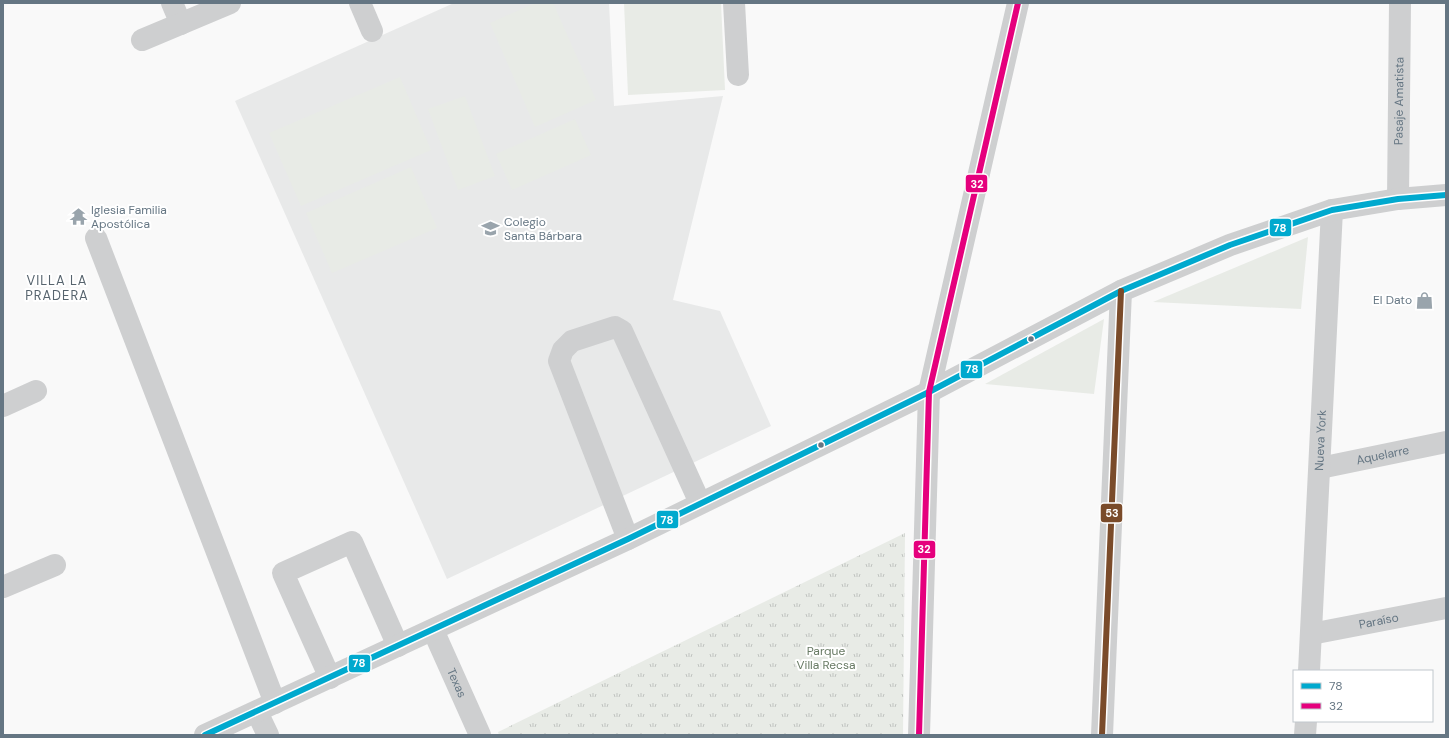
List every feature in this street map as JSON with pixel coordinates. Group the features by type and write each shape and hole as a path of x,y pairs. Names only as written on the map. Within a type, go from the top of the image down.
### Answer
{"street":[{"path":"172,3 181,24"},
{"path":"142,40 230,3"},
{"path":"360,3 372,31"},
{"path":"734,3 738,76"},
{"path":"919,735 929,392 1018,3"},
{"name":"Pasaje Amatista","path":"1398,199 1400,3"},
{"path":"205,735 628,539 929,392 1121,291 1230,245 1332,210 1398,199 1446,195"},
{"name":"Nueva York","path":"1309,670 1332,210"},
{"path":"96,238 266,707 268,735"},
{"path":"1102,735 1121,291"},
{"path":"628,539 559,361 563,350 572,341 615,327 622,331 700,503"},
{"path":"3,406 36,391"},
{"name":"Aquelarre","path":"1320,468 1446,442"},
{"path":"330,678 283,573 352,542 398,646"},
{"path":"3,587 55,565"},
{"name":"Paraíso","path":"1311,634 1446,608"},
{"name":"Texas","path":"433,630 480,735"},
{"path":"1305,735 1306,722"}],"shaded area":[{"name":"Colegio Santa Bárbara","path":"454,3 609,3 614,106 723,96 673,300 720,311 771,426 447,579 235,101"}],"green space":[{"path":"535,3 553,3 596,100 535,127 490,23"},
{"path":"624,3 721,3 725,90 628,95"},
{"path":"400,77 431,150 301,206 269,133"},
{"path":"465,96 495,176 458,190 428,109"},
{"path":"575,119 591,155 512,190 496,154"},
{"path":"411,167 437,228 332,273 306,213"},
{"path":"1308,237 1301,309 1153,302"},
{"path":"1104,319 1094,394 985,384"},
{"name":"Parque Villa Recsa","path":"905,533 903,735 499,735 498,732"}],"transit line":[{"name":"32","path":"919,735 929,392 1018,3"},
{"name":"78","path":"205,735 628,539 929,392 1121,291 1230,245 1332,210 1398,199 1446,195"},
{"name":"53","path":"1102,735 1121,291"}],"place":[{"name":"Iglesia Familia Apostólica","path":"78,217"},
{"name":"Colegio Santa Bárbara","path":"491,229"},
{"name":"El Dato","path":"1425,300"}],"district":[{"name":"VILLA LA PRADERA","path":"57,288"}]}
